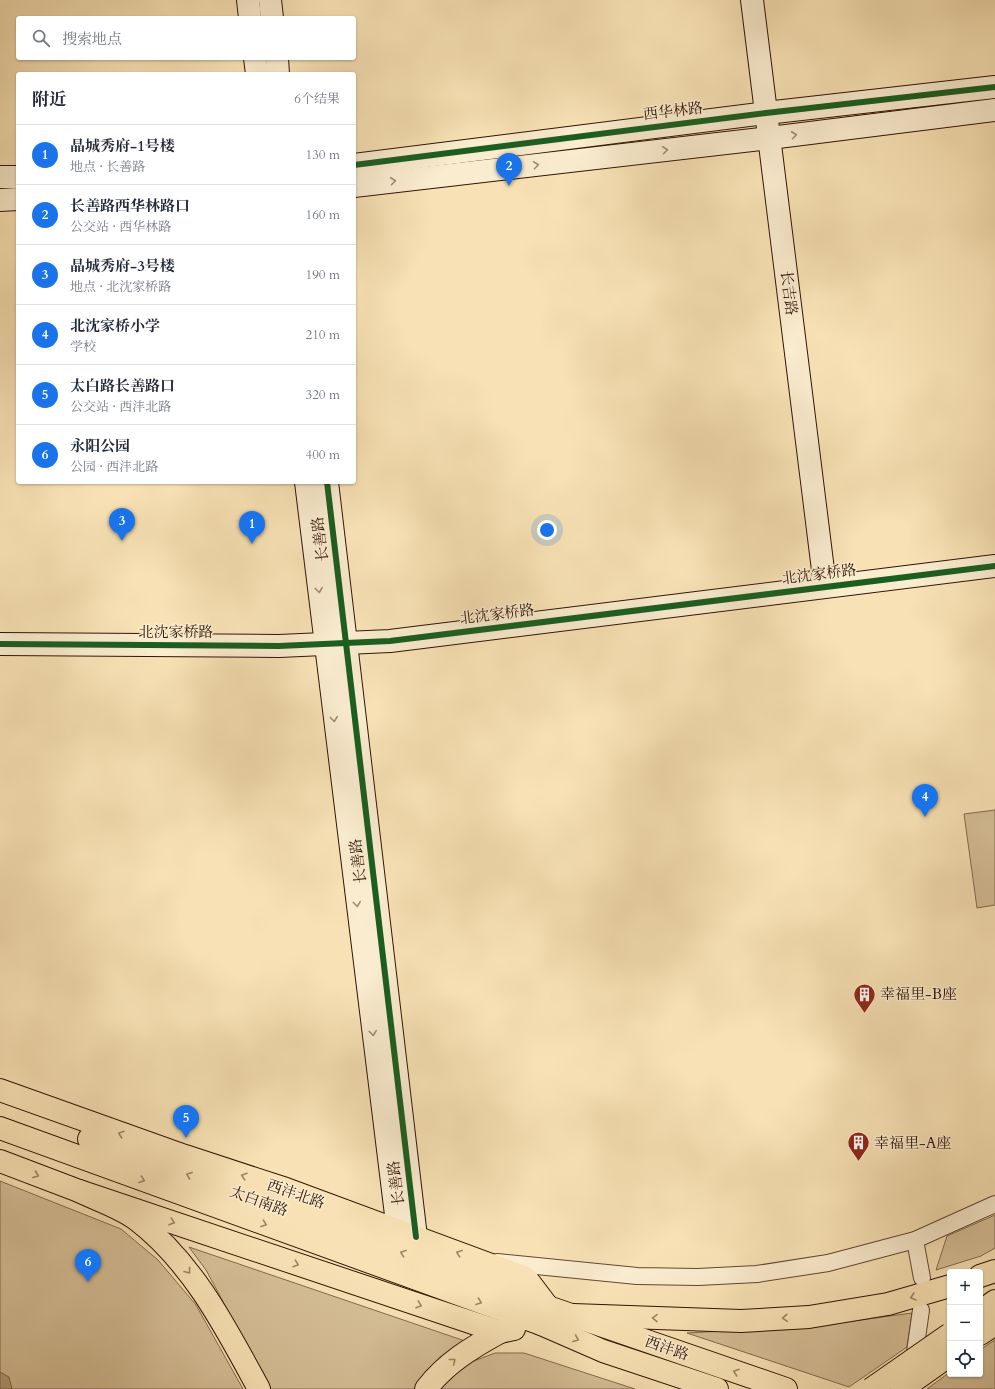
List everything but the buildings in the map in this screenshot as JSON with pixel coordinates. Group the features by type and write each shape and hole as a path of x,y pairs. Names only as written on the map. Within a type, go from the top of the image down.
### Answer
{"main road":[{"name":"西沣北路","path":"0,1090 177,1154 286,1189 526,1278 544,1315"},
{"name":"太白南路","path":"0,1106 516,1305"},
{"name":"太白南路","path":"0,1128 516,1305"},
{"path":"0,1161 79,1191 500,1332"},
{"path":"79,1191 135,1218 158,1237 186,1268 204,1292 228,1331 259,1389"},
{"path":"983,1275 995,1271"},
{"path":"573,1316 741,1321 809,1316 888,1304 947,1287"},
{"path":"983,1310 995,1302"},
{"path":"516,1305 544,1315"},
{"path":"426,1389 439,1373 466,1351 500,1332 544,1315"},
{"name":"西沣路","path":"544,1315 573,1316 786,1389"},
{"name":"西沣路","path":"544,1315 603,1350 698,1385 717,1389"},
{"path":"983,1332 995,1324"},
{"path":"871,1389 947,1336"},
{"path":"902,1389 947,1357"}],"street":[{"path":"248,0 250,16"},
{"path":"270,0 272,16"},
{"name":"长吉路","path":"752,0 825,586"},
{"path":"255,60 257,72"},
{"path":"277,60 278,72"},
{"name":"西华林路","path":"356,165 766,112 995,87"},
{"path":"356,186 770,138 995,110"},
{"path":"0,177 16,177"},
{"path":"0,200 16,199"},
{"name":"长善路","path":"306,484 335,645 407,1234"},
{"name":"长善路","path":"327,484 335,645"},
{"name":"北沈家桥路","path":"0,644 335,645 398,640 995,566"},
{"path":"478,1260 637,1276 698,1277 757,1274 828,1263 915,1240 995,1204"},
{"path":"915,1240 922,1278"},
{"path":"910,1389 921,1310"}],"shaded area":[{"path":"995,810 995,905 977,908 964,814"},
{"path":"0,1181 121,1229 158,1260 196,1305 243,1389 0,1389"},
{"path":"995,1215 995,1248 981,1256 936,1270 947,1236"},
{"path":"189,1247 468,1342 440,1357 418,1389 270,1389 206,1270"},
{"path":"912,1313 907,1347 849,1387 687,1333 816,1326"},
{"path":"995,1340 995,1389 927,1389 947,1374 947,1377 983,1377 983,1348"},
{"path":"495,1353 524,1353 635,1389 436,1389 466,1364"},
{"path":"0,1372 9,1377 12,1389 0,1389"}],"cycle path":[{"path":"356,165 766,113 995,87"},
{"path":"327,484 416,1237"},
{"path":"0,644 279,646 390,641 995,566"}],"place":[{"name":"长善路西华林路口","path":"509,186"},
{"name":"晶城秀府-3号楼","path":"122,541"},
{"name":"晶城秀府-1号楼","path":"252,544"},
{"name":"北沈家桥小学","path":"925,817"},
{"name":"幸福里-B座","path":"864,1014"},
{"name":"太白路长善路口","path":"186,1138"},
{"name":"幸福里-A座","path":"858,1162"},
{"name":"永阳公园","path":"88,1282"}]}
